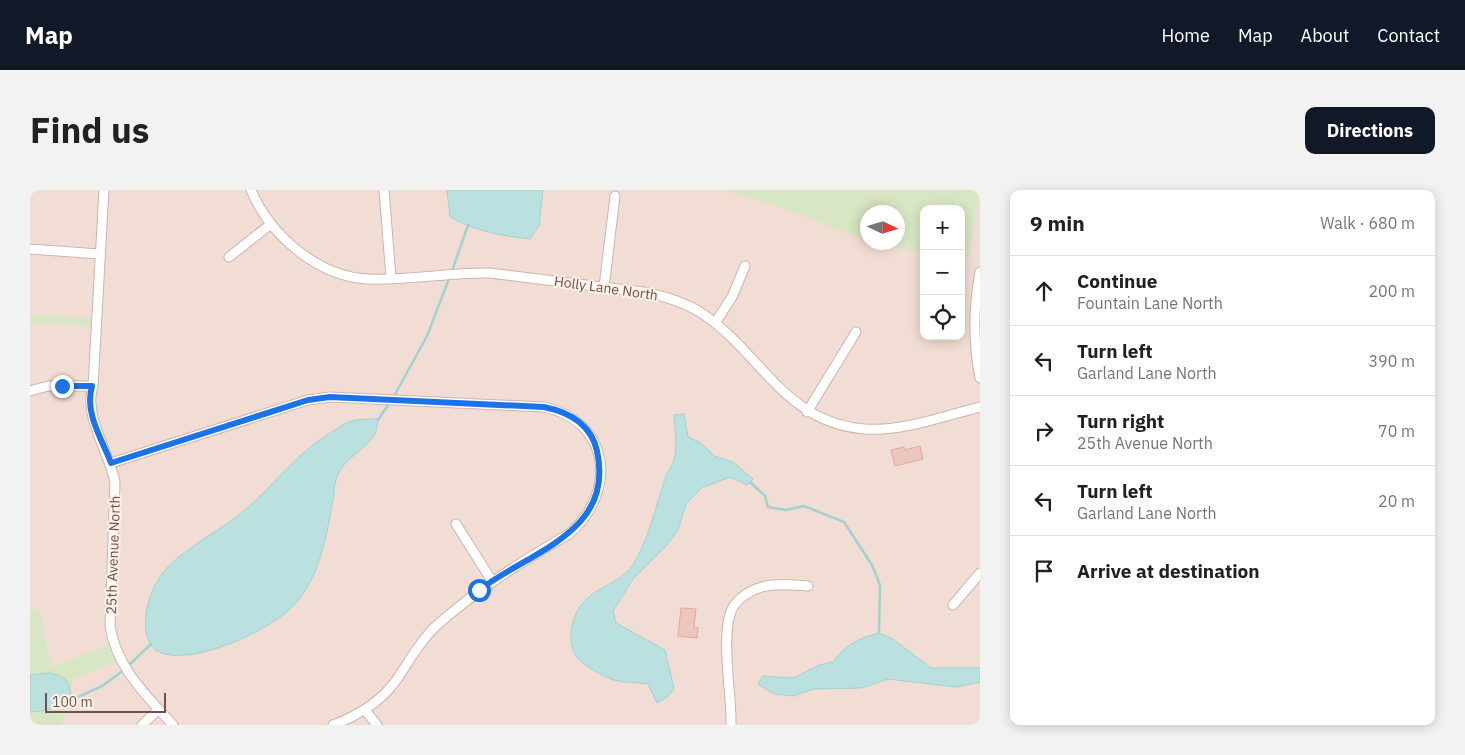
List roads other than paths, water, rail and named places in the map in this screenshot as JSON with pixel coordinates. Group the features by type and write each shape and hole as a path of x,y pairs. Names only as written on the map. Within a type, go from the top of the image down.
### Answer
{"street":[{"name":"25th Avenue North","path":"104,190 90,396 92,416 111,463 116,496 110,610 112,642 126,671 173,725"},
{"name":"Holly Lane North","path":"251,190 271,224 294,247 337,272 367,279 490,273 664,296 684,303 715,323 773,384 807,412 844,426 865,429 907,424 980,407"},
{"path":"384,190 391,278"},
{"path":"604,288 615,196"},
{"path":"229,257 271,224"},
{"path":"30,250 99,254"},
{"path":"715,323 732,297 745,266"},
{"path":"980,272 975,305 974,334 980,378"},
{"path":"807,412 856,332"},
{"path":"30,390 48,386 92,386"},
{"path":"111,463 308,400 330,397 544,407 572,416 583,425 596,447 600,471 595,500 589,513 569,534 492,581 432,630 395,681 365,710 333,725"},
{"path":"456,524 492,581"},
{"path":"953,605 980,573"},
{"path":"731,725 727,637 728,619 732,609 740,598 751,590 770,586 808,586"},
{"path":"142,725 159,709"},
{"path":"365,710 377,725"}],"water":[{"path":"447,190 543,190 539,226 530,239 499,234 469,226 450,217"},
{"path":"684,414 688,437 701,443 714,456 733,462 753,479 747,485 730,477 702,488 686,504 678,530 666,546 633,579 613,611 616,623 665,650 674,689 667,697 657,703 648,684 611,679 583,663 573,650 571,630 581,605 591,595 627,572 640,553 667,473 674,460 676,445 674,415"},
{"path":"361,419 378,419 376,432 371,439 347,462 337,475 327,531 320,557 310,581 296,603 270,624 252,634 211,650 174,655 153,649 146,631 146,612 152,591 165,570 186,552 245,510 309,448 350,422"},
{"path":"879,633 893,639 931,668 980,668 980,682 956,687 888,679 862,688 813,689 794,696 774,694 758,684 763,676 793,678 819,665 833,662 842,651 853,643"},
{"path":"49,673 63,677 68,682 71,696 52,708 30,712 30,675"}],"waterway":[{"path":"452,271 468,225"},
{"path":"393,398 427,336 450,276"},
{"path":"378,420 390,402"},
{"path":"750,482 765,496 768,507 786,510 804,506 844,522 872,565 880,585 879,633"},
{"path":"128,666 151,644"},
{"path":"63,704 102,686 124,670"}]}
